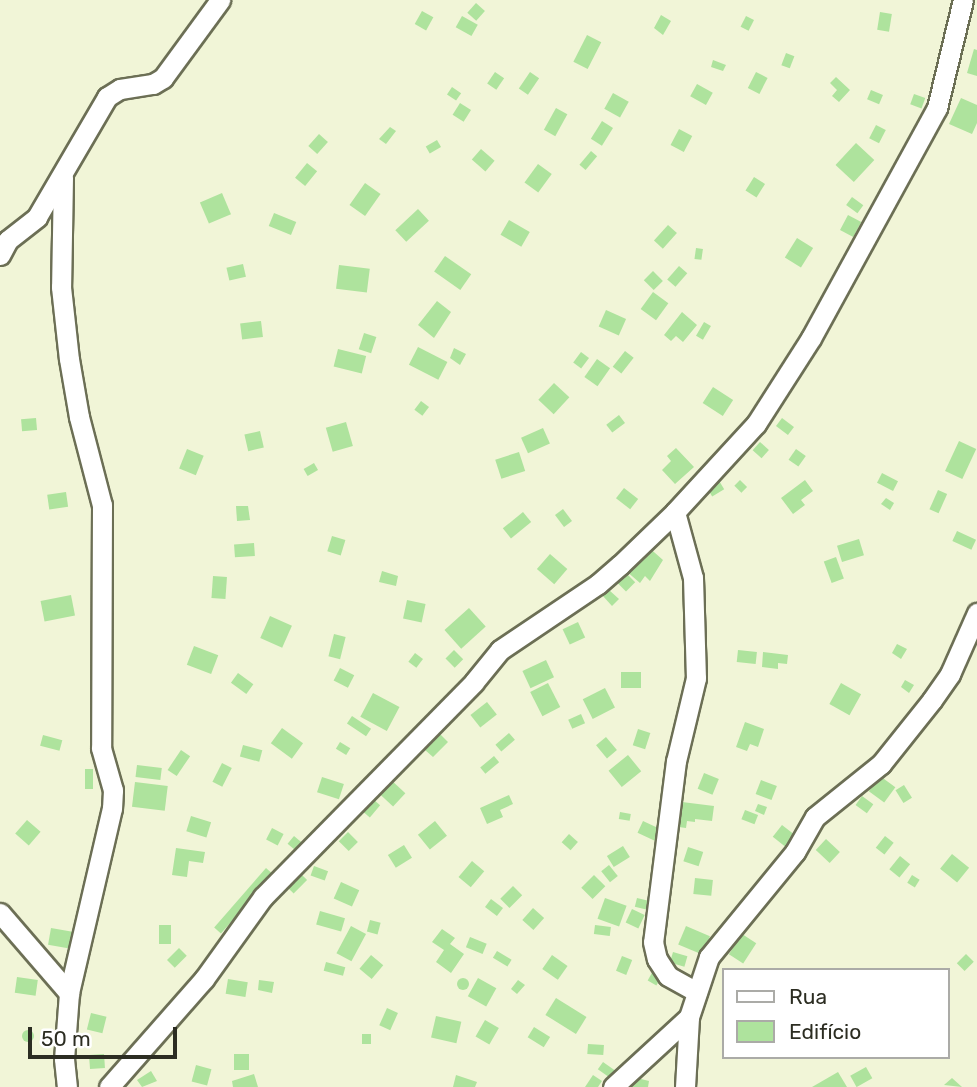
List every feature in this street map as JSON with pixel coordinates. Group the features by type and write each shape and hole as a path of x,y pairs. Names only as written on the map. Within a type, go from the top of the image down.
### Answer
{"street":[{"path":"0,256 8,240 37,217 63,177 107,97 120,89 153,84 163,78 220,0"},
{"path":"109,1087 204,979 264,897 474,682 499,650 598,584 675,512 756,424 811,338 937,108 963,0"},
{"path":"63,177 61,287 69,359 79,417 102,505 101,748 113,790 112,807 69,993 64,1059 67,1087"},
{"path":"675,512 693,578 696,678 676,761 653,942 657,959 668,976 697,992"},
{"path":"685,1087 689,1017 709,957 717,944 795,852 815,817 881,764 932,700 950,674 977,613"},
{"path":"0,913 69,993"},
{"path":"613,1087 689,1017"}],"building":[{"path":"476,3 485,11 476,21 467,13"},
{"path":"422,11 433,17 426,30 415,24"},
{"path":"880,12 892,14 889,32 877,30"},
{"path":"661,15 671,21 663,35 654,28"},
{"path":"462,16 478,25 471,36 456,27"},
{"path":"746,16 754,20 749,31 741,27"},
{"path":"587,35 601,42 588,69 573,62"},
{"path":"974,49 977,50 977,76 967,73"},
{"path":"786,53 794,56 790,68 781,65"},
{"path":"713,60 726,65 723,71 711,67"},
{"path":"495,72 504,78 496,90 487,84"},
{"path":"530,72 539,78 528,95 519,89"},
{"path":"756,72 768,78 759,94 748,88"},
{"path":"836,77 850,90 839,102 832,96 837,90 830,83"},
{"path":"697,84 713,93 706,105 690,96"},
{"path":"452,87 461,93 456,101 447,94"},
{"path":"871,90 883,95 879,104 867,99"},
{"path":"613,93 629,102 620,117 604,109"},
{"path":"914,94 925,98 922,108 910,104"},
{"path":"961,98 977,105 977,123 972,134 949,124"},
{"path":"460,103 471,110 464,122 453,115"},
{"path":"556,108 567,114 555,136 544,130"},
{"path":"602,121 613,128 602,146 591,139"},
{"path":"876,125 886,130 879,143 869,138"},
{"path":"390,127 396,131 386,144 379,139"},
{"path":"679,129 692,136 684,152 671,145"},
{"path":"319,134 328,142 317,154 308,146"},
{"path":"437,140 441,147 430,153 426,146"},
{"path":"856,143 874,160 854,182 836,165"},
{"path":"481,149 495,161 485,171 472,160"},
{"path":"591,151 597,156 586,170 579,165"},
{"path":"307,163 317,171 305,186 295,178"},
{"path":"538,164 552,174 538,193 524,183"},
{"path":"754,177 765,184 757,197 746,191"},
{"path":"365,183 381,194 365,216 350,205"},
{"path":"222,193 231,214 209,224 200,202"},
{"path":"852,197 863,205 857,213 846,205"},
{"path":"418,209 429,221 406,242 395,230"},
{"path":"274,213 296,222 291,235 269,226"},
{"path":"848,215 861,222 853,237 840,230"},
{"path":"509,220 530,232 521,247 500,235"},
{"path":"668,225 677,233 663,249 654,241"},
{"path":"797,238 813,248 801,268 785,258"},
{"path":"696,248 703,249 701,260 694,259"},
{"path":"445,256 471,274 460,290 434,272"},
{"path":"243,264 246,277 229,280 226,268"},
{"path":"339,265 370,269 367,293 336,289"},
{"path":"679,266 687,273 675,287 667,280"},
{"path":"653,271 663,281 654,290 644,280"},
{"path":"653,292 668,303 656,320 641,309"},
{"path":"437,301 451,312 434,338 418,325"},
{"path":"606,310 626,319 619,335 599,326"},
{"path":"682,312 697,325 683,342 676,336 671,341 664,335"},
{"path":"261,321 263,337 242,339 240,324"},
{"path":"704,322 711,326 703,340 696,336"},
{"path":"364,333 376,337 371,353 359,349"},
{"path":"418,347 447,362 438,380 409,365"},
{"path":"454,348 466,354 460,365 450,358"},
{"path":"338,349 366,356 362,373 334,366"},
{"path":"625,351 634,358 621,374 613,367"},
{"path":"581,352 589,358 581,368 573,362"},
{"path":"597,359 610,368 597,386 584,377"},
{"path":"554,383 569,397 554,414 538,400"},
{"path":"713,387 733,400 723,416 703,403"},
{"path":"421,401 429,407 422,416 414,410"},
{"path":"619,415 625,423 612,433 606,425"},
{"path":"36,418 37,430 22,431 21,419"},
{"path":"782,418 794,427 788,435 776,426"},
{"path":"346,422 353,446 333,452 326,428"},
{"path":"543,428 550,444 528,453 521,438"},
{"path":"260,431 264,448 248,451 244,435"},
{"path":"959,441 976,449 962,479 945,471"},
{"path":"760,442 769,450 762,458 753,450"},
{"path":"676,448 694,467 675,484 662,470 671,461 667,456"},
{"path":"187,449 204,456 196,475 179,468"},
{"path":"796,449 806,456 798,467 789,460"},
{"path":"519,452 525,471 501,479 495,460"},
{"path":"314,463 318,470 308,476 304,469"},
{"path":"882,473 898,481 893,491 877,483"},
{"path":"718,479 724,489 712,496 706,486"},
{"path":"740,480 747,487 741,493 734,486"},
{"path":"805,480 813,491 801,500 805,505 793,514 781,498"},
{"path":"624,488 638,499 630,509 616,498"},
{"path":"938,490 947,494 939,513 929,509"},
{"path":"66,492 68,507 49,509 47,495"},
{"path":"886,498 894,503 890,510 881,504"},
{"path":"236,506 248,506 250,520 237,521"},
{"path":"563,509 572,521 564,527 555,515"},
{"path":"523,512 531,522 511,538 503,528"},
{"path":"957,531 976,540 971,550 952,541"},
{"path":"332,536 345,540 341,555 327,551"},
{"path":"859,539 864,555 842,562 837,546"},
{"path":"254,543 255,556 235,557 234,544"},
{"path":"646,545 663,560 650,581 645,576 640,583 625,570"},
{"path":"550,554 567,569 554,584 537,569"},
{"path":"836,557 844,579 832,583 824,561"},
{"path":"382,571 398,576 396,586 379,582"},
{"path":"626,573 635,582 626,591 617,582"},
{"path":"213,576 227,577 225,599 211,598"},
{"path":"609,590 619,599 612,606 602,595"},
{"path":"71,595 75,616 45,622 41,601"},
{"path":"407,600 426,604 422,623 403,619"},
{"path":"469,608 486,627 461,649 444,630"},
{"path":"270,616 292,626 282,648 260,638"},
{"path":"578,622 585,637 570,645 563,629"},
{"path":"334,634 346,637 340,659 328,656"},
{"path":"897,644 907,649 901,659 892,653"},
{"path":"194,646 218,655 211,674 187,665"},
{"path":"454,650 463,659 455,668 446,658"},
{"path":"738,650 757,652 756,664 737,662"},
{"path":"763,652 788,655 787,664 778,663 778,669 762,667"},
{"path":"415,653 423,659 416,668 408,662"},
{"path":"546,660 554,677 530,688 522,671"},
{"path":"340,668 354,675 348,688 334,680"},
{"path":"621,672 641,672 641,688 621,688"},
{"path":"238,673 253,684 246,694 231,683"},
{"path":"905,680 914,685 909,693 901,687"},
{"path":"548,683 560,707 542,716 530,692"},
{"path":"841,683 861,694 849,715 829,704"},
{"path":"605,688 615,708 593,719 583,699"},
{"path":"373,693 399,707 387,731 360,717"},
{"path":"487,702 497,715 480,728 470,715"},
{"path":"581,714 585,723 572,729 568,720"},
{"path":"352,716 371,729 366,736 347,723"},
{"path":"745,722 764,729 758,747 750,744 747,751 736,747"},
{"path":"282,728 303,743 292,759 271,743"},
{"path":"638,729 650,733 645,749 633,745"},
{"path":"436,730 448,742 433,757 425,750 434,741 429,737"},
{"path":"509,733 515,740 501,752 495,745"},
{"path":"43,735 62,740 59,751 40,746"},
{"path":"606,737 617,750 607,758 596,745"},
{"path":"340,742 350,748 346,755 336,749"},
{"path":"243,745 262,750 259,762 240,757"},
{"path":"181,750 190,756 177,776 168,770"},
{"path":"628,755 641,771 622,787 609,771"},
{"path":"494,756 499,762 485,774 480,768"},
{"path":"222,763 232,768 222,787 212,782"},
{"path":"137,765 162,768 160,780 136,777"},
{"path":"85,769 93,769 93,789 85,789"},
{"path":"704,773 719,779 712,795 698,789"},
{"path":"880,776 895,787 884,803 869,791"},
{"path":"322,777 344,784 339,799 317,792"},
{"path":"390,779 405,793 393,806 378,792"},
{"path":"761,780 777,786 771,800 756,794"},
{"path":"135,782 168,786 165,811 132,807"},
{"path":"904,785 912,798 903,803 896,790"},
{"path":"509,795 513,804 500,810 503,817 487,824 480,808"},
{"path":"862,796 873,804 867,813 856,805"},
{"path":"374,800 380,805 370,817 364,812"},
{"path":"674,801 714,806 712,821 695,819 695,822 687,821 686,828 671,826"},
{"path":"758,804 767,807 764,815 755,811"},
{"path":"745,810 758,815 754,824 741,819"},
{"path":"620,812 631,814 630,821 619,819"},
{"path":"191,816 211,822 206,837 186,831"},
{"path":"27,820 41,832 29,845 15,834"},
{"path":"435,821 447,836 430,850 418,835"},
{"path":"643,821 660,829 655,841 638,833"},
{"path":"782,825 795,835 785,847 773,837"},
{"path":"272,828 284,834 278,845 266,840"},
{"path":"348,832 358,842 349,851 339,841"},
{"path":"569,834 578,842 571,850 562,842"},
{"path":"294,836 306,846 300,854 288,844"},
{"path":"885,836 894,843 884,855 876,848"},
{"path":"826,839 840,852 830,863 816,850"},
{"path":"404,845 412,858 396,868 388,855"},
{"path":"623,846 630,857 614,867 607,856"},
{"path":"688,847 703,852 699,866 683,861"},
{"path":"176,848 205,852 203,863 189,861 187,877 172,875"},
{"path":"952,854 969,868 957,883 940,869"},
{"path":"900,856 910,864 899,877 889,869"},
{"path":"472,861 484,871 471,887 459,877"},
{"path":"609,865 618,876 610,882 601,871"},
{"path":"314,866 328,871 325,881 311,875"},
{"path":"266,868 273,874 221,934 214,928"},
{"path":"300,873 307,880 294,894 287,886"},
{"path":"594,875 605,886 593,899 581,888"},
{"path":"912,875 920,880 915,887 907,883"},
{"path":"695,878 713,880 711,896 693,894"},
{"path":"341,882 359,890 352,907 334,898"},
{"path":"513,886 522,895 509,908 500,899"},
{"path":"605,898 627,906 619,927 597,919"},
{"path":"637,898 653,902 650,911 635,907"},
{"path":"491,899 503,908 497,916 485,907"},
{"path":"533,908 544,918 533,930 522,920"},
{"path":"632,909 645,915 638,929 626,923"},
{"path":"320,911 345,918 341,932 316,924"},
{"path":"370,920 381,923 378,934 367,932"},
{"path":"159,925 171,925 171,944 159,944"},
{"path":"595,925 611,927 610,936 594,934"},
{"path":"351,926 366,934 351,961 336,953"},
{"path":"686,926 710,936 702,955 678,944"},
{"path":"51,928 80,933 77,950 48,945"},
{"path":"442,929 455,938 450,944 464,954 451,973 436,962 444,950 432,942"},
{"path":"742,934 756,943 743,963 729,954"},
{"path":"470,937 487,944 483,954 466,947"},
{"path":"179,948 187,956 175,968 167,960"},
{"path":"497,951 512,960 507,967 493,958"},
{"path":"673,952 687,956 684,967 670,963"},
{"path":"966,954 974,962 965,971 957,963"},
{"path":"371,955 383,965 372,979 359,969"},
{"path":"552,955 568,966 558,980 542,969"},
{"path":"622,956 632,960 626,975 616,971"},
{"path":"326,962 345,967 343,976 324,971"},
{"path":"653,971 662,976 656,985 648,981"},
{"path":"17,977 38,980 36,996 15,993"},
{"path":"463,978 469,984 463,990 457,984"},
{"path":"478,978 496,988 486,1007 468,996"},
{"path":"228,979 248,982 245,997 226,994"},
{"path":"259,980 274,982 272,993 258,990"},
{"path":"518,980 525,985 517,994 511,989"},
{"path":"556,998 587,1017 576,1034 545,1015"},
{"path":"387,1008 398,1013 390,1030 379,1025"},
{"path":"91,1013 107,1017 102,1033 87,1029"},
{"path":"436,1016 461,1022 456,1043 431,1037"},
{"path":"485,1020 499,1028 489,1044 476,1036"},
{"path":"534,1027 550,1037 544,1047 528,1037"},
{"path":"28,1030 34,1036 28,1042 22,1036"},
{"path":"362,1034 371,1034 371,1044 362,1044"},
{"path":"588,1044 604,1045 603,1055 587,1054"},
{"path":"104,1054 105,1068 90,1069 89,1055"},
{"path":"234,1054 249,1054 249,1070 234,1070"},
{"path":"603,1062 616,1071 611,1079 598,1069"},
{"path":"196,1065 211,1069 207,1086 192,1081"},
{"path":"866,1067 872,1078 857,1087 850,1076"},
{"path":"151,1071 157,1081 142,1087 137,1080"},
{"path":"838,1072 847,1087 812,1087"},
{"path":"254,1074 258,1087 233,1087 232,1081"},
{"path":"456,1075 477,1082 475,1087 453,1087"},
{"path":"593,1075 602,1081 598,1087 585,1087"},
{"path":"629,1076 649,1081 648,1087 627,1087"},
{"path":"952,1078 962,1087 944,1085"}]}
